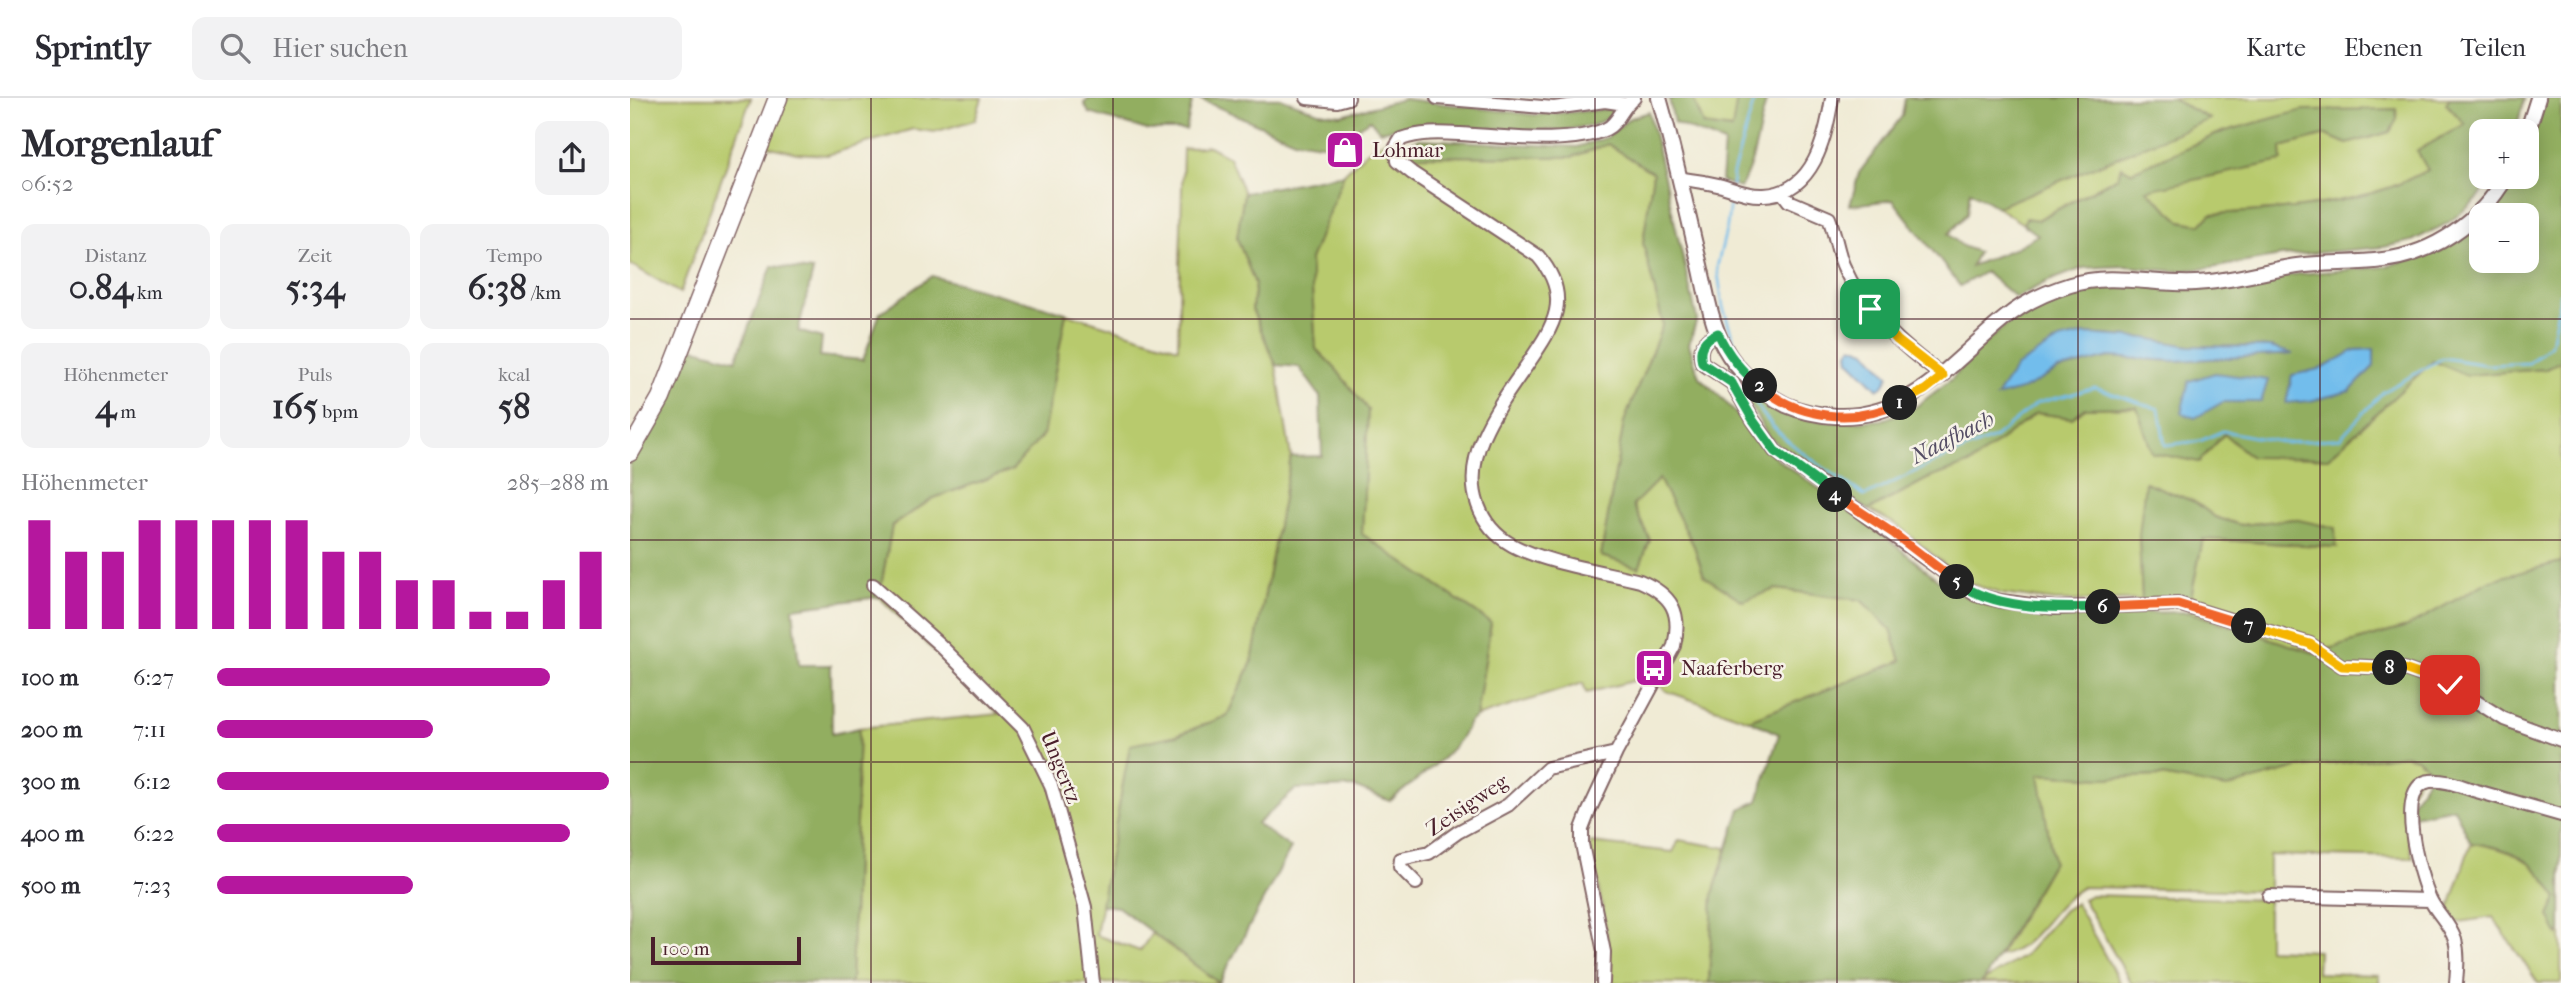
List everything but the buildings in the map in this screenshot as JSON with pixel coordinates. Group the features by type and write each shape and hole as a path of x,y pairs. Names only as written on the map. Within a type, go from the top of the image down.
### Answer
{"main road":[{"path":"630,452 661,398 778,98"}],"street":[{"path":"1307,98 1337,101 1348,98"},
{"path":"1437,98 1554,108 1605,101 1629,101"},
{"path":"1659,98 1718,333 1724,347 1739,369 1769,394 1797,409 1825,415 1845,416 1885,410 1925,390 2020,307 2049,292 2090,280 2193,284 2233,280 2297,265 2385,260 2414,253 2442,240 2469,223 2499,189"},
{"path":"1679,178 1744,193 1763,195 1782,192 1796,183 1817,159 1826,135 1832,98"},
{"path":"2531,119 2538,98"},
{"path":"1603,983 1604,952 1582,844 1582,829 1616,753 1674,646 1678,630 1675,609 1655,587 1514,546 1498,536 1487,523 1478,505 1473,484 1476,454 1506,397 1553,325 1557,291 1549,268 1538,256 1412,173 1397,160 1396,147 1401,139 1428,132 1558,138 1590,134 1609,129 1629,101"},
{"path":"1782,192 1789,201 1829,218 1842,261 1859,295 1897,340 1943,376"},
{"path":"1718,333 1702,344 1699,353 1702,363 1732,383 1775,451 1976,595 2055,608 2178,604 2310,644 2342,666 2401,668 2450,685 2504,719 2561,740"},
{"name":"Ungertz","path":"873,585 940,645 1024,727 1051,785 1085,907 1093,983"},
{"name":"Zeisigweg","path":"1416,883 1400,867 1401,859 1429,853 1458,832 1508,805 1548,768 1616,753"},
{"path":"2456,983 2456,943 2449,925 2430,900 2420,867 2413,833 2411,801 2416,790 2431,781 2452,784 2561,815"},
{"path":"2269,895 2430,900"}],"green space":[{"path":"630,98 751,98 680,293 630,264"},
{"path":"786,98 982,98 975,120 934,132 913,129 827,155 797,153 766,146"},
{"path":"1090,98 1193,98 1186,130 1147,130 1089,113 1084,103"},
{"path":"1197,98 1280,98 1319,112 1341,115 1404,99 1535,115 1613,109 1612,116 1594,125 1558,131 1413,125 1380,131 1370,120 1328,145 1294,140"},
{"path":"1669,98 1693,98 1704,125 1732,129 1737,98 1767,98 1753,156 1740,188 1721,181 1724,143 1674,123"},
{"path":"1693,98 1737,98 1733,129 1704,125"},
{"path":"1905,98 2171,98 2210,119 1997,207 1970,191 1967,214 1948,234 1962,246 1978,252 1971,266 2013,249 2038,235 2023,224 2026,218 2038,220 2118,177 2121,167 2131,172 2222,132 2303,110 2396,109 2397,119 2390,132 2347,144 2326,135 2281,147 2282,161 2147,190 2181,221 2201,225 2211,214 2323,204 2393,186 2428,170 2417,151 2465,124 2446,103 2450,98 2525,98 2519,119 2469,119 2469,189 2485,189 2478,199 2469,203 2469,206 2448,223 2412,241 2383,247 2281,256 2211,268 2173,271 2126,266 2083,268 2046,282 2016,298 1985,272 1960,286 1893,200 1850,205 1859,173 1902,116"},
{"path":"2171,98 2450,98 2446,104 2465,124 2417,151 2428,170 2389,188 2324,204 2212,214 2201,225 2181,221 2146,190 2281,161 2281,147 2326,135 2347,144 2390,132 2223,132 2131,172 2121,167 2118,177 2037,220 2026,218 2023,224 1997,207 2209,119"},
{"path":"2546,98 2561,98 2561,361 2546,369 2466,375 2433,361 2328,458 2251,457 2224,434 2199,462 2152,453 2137,407 2085,408 2072,418 2036,413 1971,463 1927,479 1869,510 1839,492 1768,436 1739,386 1741,382 1782,410 1811,420 1882,420 1914,408 1953,378 1977,350 2007,324 2061,293 2117,284 2233,284 2298,274 2383,267 2440,251 2469,228 2469,273 2539,273 2539,203 2496,203 2508,189 2539,189 2539,119","holes":["2085,334 2145,338 2189,346 2270,347 2291,354 2175,361 2109,357 2058,370 2024,389"]},
{"path":"1649,112 1697,319 1689,344 1699,377 1777,459 1876,529 1952,591 1980,601 2054,614 2188,612 2314,653 2407,627 2491,580 2561,562 2561,931 2558,935 2549,916 2557,898 2532,865 2500,848 2471,843 2454,808 2413,816 2412,801 2427,780 2426,766 2417,758 2405,755 2297,768 2226,788 2161,776 2104,778 2039,774 2053,862 1980,983 1709,983 1713,894 1740,809 1758,801 1779,734 1749,720 1901,661 1891,630 1861,600 1776,589 1743,601 1704,576 1694,546 1659,479 1633,505 1650,540 1639,568 1601,556 1624,422 1663,324 1643,243 1653,173 1608,144 1572,157 1409,156 1410,143 1418,139 1577,147 1608,137 1628,119"},
{"path":"1388,138 1409,156 1572,157 1608,144 1653,173 1643,243 1663,324 1624,422 1601,556 1639,567 1650,540 1633,505 1659,478 1694,546 1704,576 1743,601 1775,589 1861,600 1891,630 1901,661 1749,720 1666,691 1652,676 1586,693 1583,683 1476,717 1491,623 1362,534 1368,410 1335,368 1316,349 1310,260 1344,174 1366,152"},
{"path":"1209,146 1229,157 1244,193 1237,238 1255,284 1252,309 1276,365 1291,457 1252,662 1227,716 1177,735 1130,746 1096,935 1140,951 1152,933 1219,983 851,983 859,728 999,714 879,597 892,526 934,498 1012,470 1043,435 1066,313 1178,348 1183,149"},
{"path":"1344,174 1310,260 1316,349 1335,368 1368,410 1362,534 1491,623 1476,717 1469,722 1456,744 1436,764 1390,801 1354,787 1296,789 1257,824 1291,848 1219,983 1118,907 1101,905 1130,745 1177,735 1227,716 1252,662 1291,457 1322,456 1320,396 1299,367 1276,365 1252,309 1255,284 1237,238 1244,193"},
{"path":"772,266 813,271 798,331 822,338 820,356 863,360 880,313 932,276 1066,313 1043,435 1012,470 934,498 892,525 879,597 793,608 799,665 831,665 832,734 859,728 851,983 630,983 630,462 661,410 689,347 736,360"},
{"path":"2433,361 2466,375 2546,369 2561,361 2561,562 2491,580 2407,627 2314,653 2188,612 2203,539 2336,547 2294,519 2241,525 2215,517 2195,502 2139,536 2142,600 2055,601 2002,594 1966,582 1897,525 1869,510 1927,479 1971,463 2036,413 2072,418 2085,408 2137,407 2152,452 2199,462 2224,434 2327,458"},
{"path":"2145,482 2195,502 2215,517 2241,525 2294,519 2335,528 2336,547 2203,539 2190,601 2142,600 2139,536"},
{"path":"2405,755 2417,758 2426,766 2426,773 2417,782 2407,802 2406,823 2413,858 2269,855 2269,891 2083,887 2061,904 2023,945 1999,956 2053,862 2038,774 2104,778 2161,776 2226,787 2297,768"},
{"path":"1679,840 1727,848 1713,894 1709,983 1609,983 1606,930 1590,843 1673,852"},
{"path":"2471,843 2510,852 2532,865 2550,884 2558,904 2558,934 2561,931 2561,983 2538,983 2493,917 2453,923 2448,913"},
{"path":"2091,895 2268,900 2268,949 2318,951 2317,973 2379,975 2379,983 2131,983 2083,899"},
{"path":"2076,903 2120,983 1980,983 2024,956 2064,910"}],"water":[{"path":"2085,334 2145,338 2189,346 2270,347 2293,354 2175,361 2109,357 2058,370 2024,389 1996,397 2016,367 2059,340"},
{"path":"1852,346 1866,351 1889,376 1882,387 1878,389 1849,360 1848,352"},
{"path":"2374,349 2374,366 2350,391 2310,401 2286,403 2292,375 2323,368 2355,350"},
{"path":"2215,373 2268,380 2261,402 2223,402 2195,418 2181,413 2189,381"}],"waterway":[{"name":"Naafbach","path":"1732,186 1733,173 1755,98"},
{"name":"Naafbach","path":"1731,193 1727,226 1717,267 1723,307 1740,360"},
{"name":"Naafbach","path":"1749,387 1757,405 1782,436 1814,462 1865,496 1939,460 1994,438 2037,403 2095,388 2159,409 2165,445 2200,441 2223,431 2287,443 2340,438 2383,392 2443,358 2488,365 2529,363 2551,344 2561,293"}],"place":[{"name":"Lohmar","path":"1345,150"},
{"name":"Naaferberg","path":"1654,668"}],"route":[{"path":"1870,309 1897,340 1943,376 1908,400 1885,410 1845,416 1807,412 1786,405 1739,369 1718,333 1702,344 1699,353 1702,363 1732,383 1775,451 1893,533 1959,584 1976,595 2055,608 2178,604 2310,644 2342,666 2401,668 2450,685"}]}
